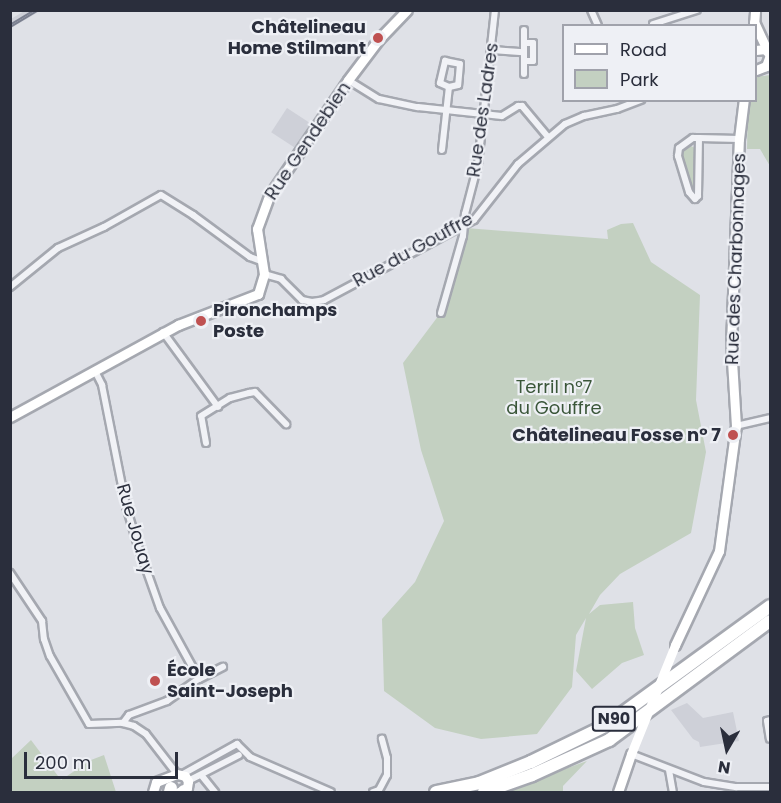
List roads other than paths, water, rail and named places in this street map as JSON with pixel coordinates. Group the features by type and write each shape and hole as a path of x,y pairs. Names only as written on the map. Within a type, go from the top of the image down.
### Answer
{"highway":[{"name":"N90","path":"436,792 479,783 531,762 605,726 771,606"},
{"name":"N90","path":"484,792 532,775 609,740 771,621"}],"street":[{"name":"Rue Gendebien","path":"264,274 257,229 265,204 348,80 379,39 407,10"},
{"name":"Rue des Ladres","path":"441,313 465,226 465,214 478,164 495,10"},
{"path":"591,10 597,24"},
{"path":"653,24 697,10"},
{"path":"754,24 755,10"},
{"path":"524,30 524,74"},
{"path":"757,30 769,52 770,61 764,68"},
{"path":"524,43 533,43 533,61 524,61"},
{"path":"492,50 523,52"},
{"path":"444,61 460,64 458,85 449,87 440,83 444,61"},
{"path":"348,80 389,102 502,116 522,106 549,137"},
{"path":"442,150 449,87"},
{"name":"Rue des Charbonnages","path":"618,792 675,645 719,551 736,426 731,345 739,139 744,102"},
{"name":"Rue du Gouffre","path":"264,274 281,279 302,300 318,302 474,220 518,164 574,119 629,103"},
{"path":"699,138 698,196 695,199 691,197 678,151 686,141 699,138 739,139"},
{"path":"10,287 58,248 104,227 161,195 193,214 250,257 261,261"},
{"path":"10,417 163,332 253,297 261,289 264,274"},
{"path":"163,332 218,407"},
{"name":"Rue Jouay","path":"95,371 102,385 126,506 138,546 160,608 199,679"},
{"path":"206,443 201,416 230,398 249,393 255,392 286,424"},
{"path":"736,426 771,418"},
{"path":"10,573 42,621 44,639 50,656 89,724 123,723 146,734 180,786"},
{"path":"123,723 129,716 167,701 199,679 223,668"},
{"path":"771,720 767,721 771,739"},
{"path":"373,792 379,790 387,775 387,758 382,739"},
{"path":"180,786 237,744 250,757 320,790 331,792"},
{"path":"631,754 669,770 726,789 771,787"},
{"path":"155,792 180,786 239,755"},
{"path":"669,770 674,792"},
{"path":"202,776 215,792"}],"railway":[{"path":"10,26 37,10"}],"place":[{"name":"Châtelineau Home Stilmant","path":"378,38"},
{"name":"Pironchamps Poste","path":"201,321"},
{"name":"Châtelineau Fosse n° 7","path":"733,435"},
{"name":"École Saint-Joseph","path":"155,681"}],"park label":[{"name":"Terril n°7 du Gouffre","path":"554,398"}]}
